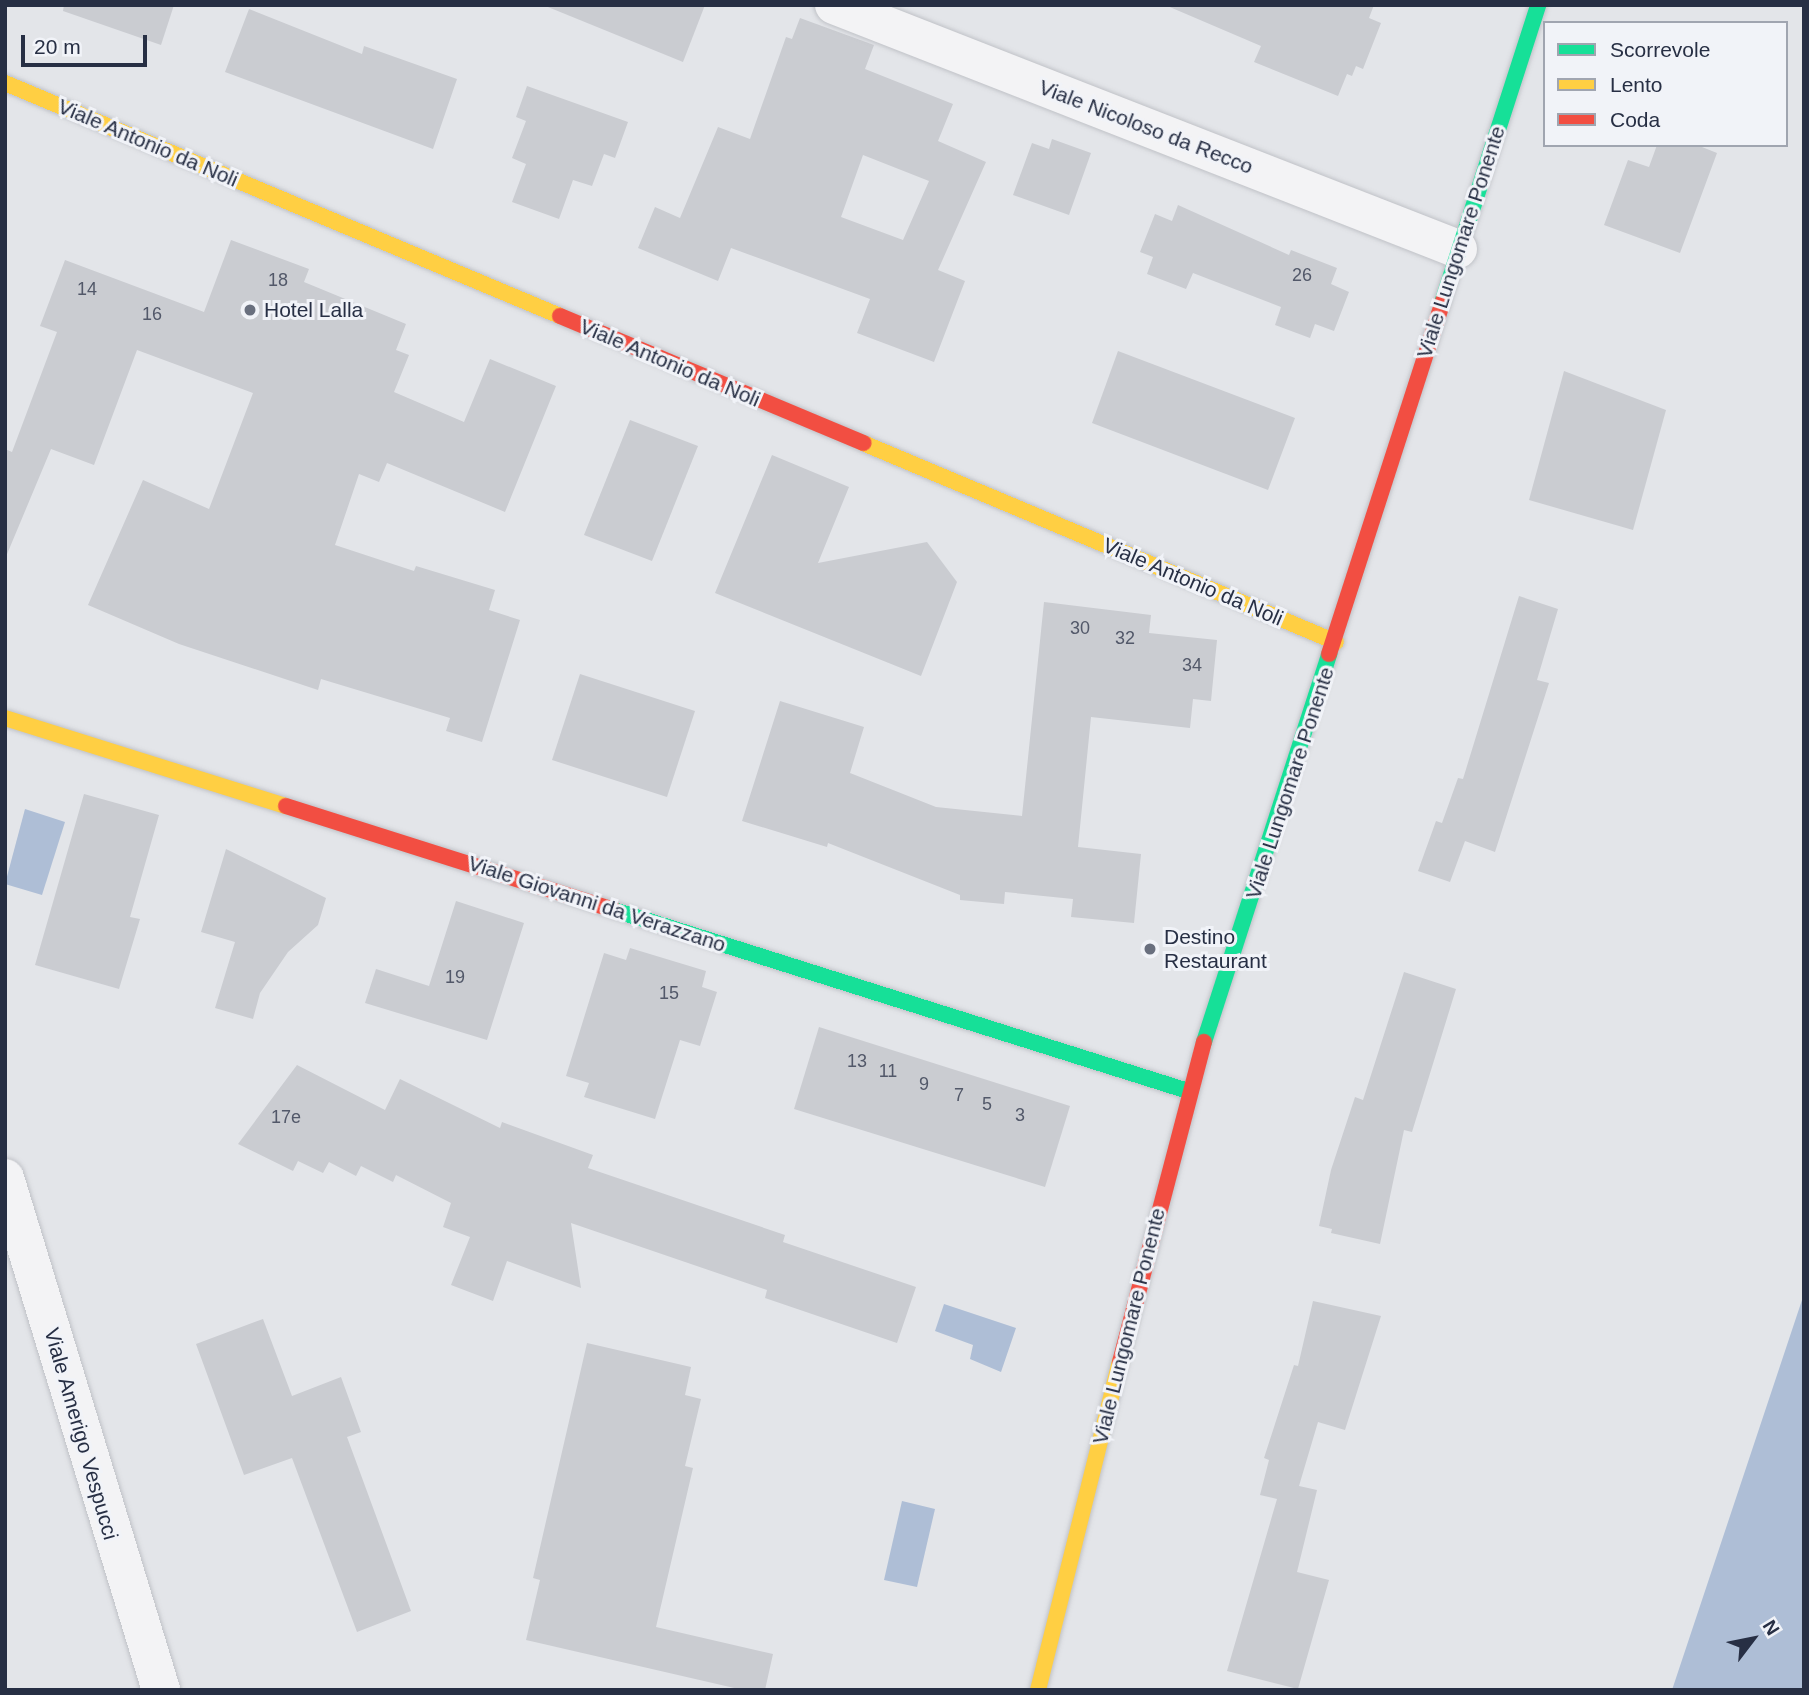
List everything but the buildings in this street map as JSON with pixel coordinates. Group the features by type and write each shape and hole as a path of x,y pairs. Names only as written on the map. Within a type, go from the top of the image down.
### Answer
{"street":[{"name":"Viale Nicoloso da Recco","path":"834,5 1458,249"},
{"name":"Viale Lungomare Ponente","path":"1038,1690 1188,1091 1336,642 1458,249 1538,5"},
{"name":"Viale Antonio da Noli","path":"5,83 1336,642"},
{"name":"Viale Giovanni da Verazzano","path":"5,718 1188,1091"},
{"name":"Viale Amerigo Vespucci","path":"5,1178 161,1690"}],"water":[{"path":"25,809 65,822 42,895 5,884"},
{"path":"1804,1294 1804,1690 1672,1690"},
{"path":"944,1304 1016,1328 1001,1372 970,1359 973,1345 935,1331"},
{"path":"902,1501 935,1509 917,1587 884,1580"}],"traffic: fast":[{"path":"1443,300 1538,5"},
{"path":"1204,1042 1329,654"},
{"path":"614,910 1188,1091"}],"traffic: slow":[{"path":"5,83 560,316"},
{"path":"863,443 1336,642"},
{"path":"5,718 286,806"},
{"path":"1038,1690 1120,1362"}],"traffic: jam":[{"path":"1329,654 1443,300"},
{"path":"560,316 863,443"},
{"path":"286,806 614,910"},
{"path":"1120,1362 1204,1042"}],"place":[{"name":"Hotel Lalla","path":"250,310"},
{"name":"Destino Restaurant","path":"1150,949"}]}
